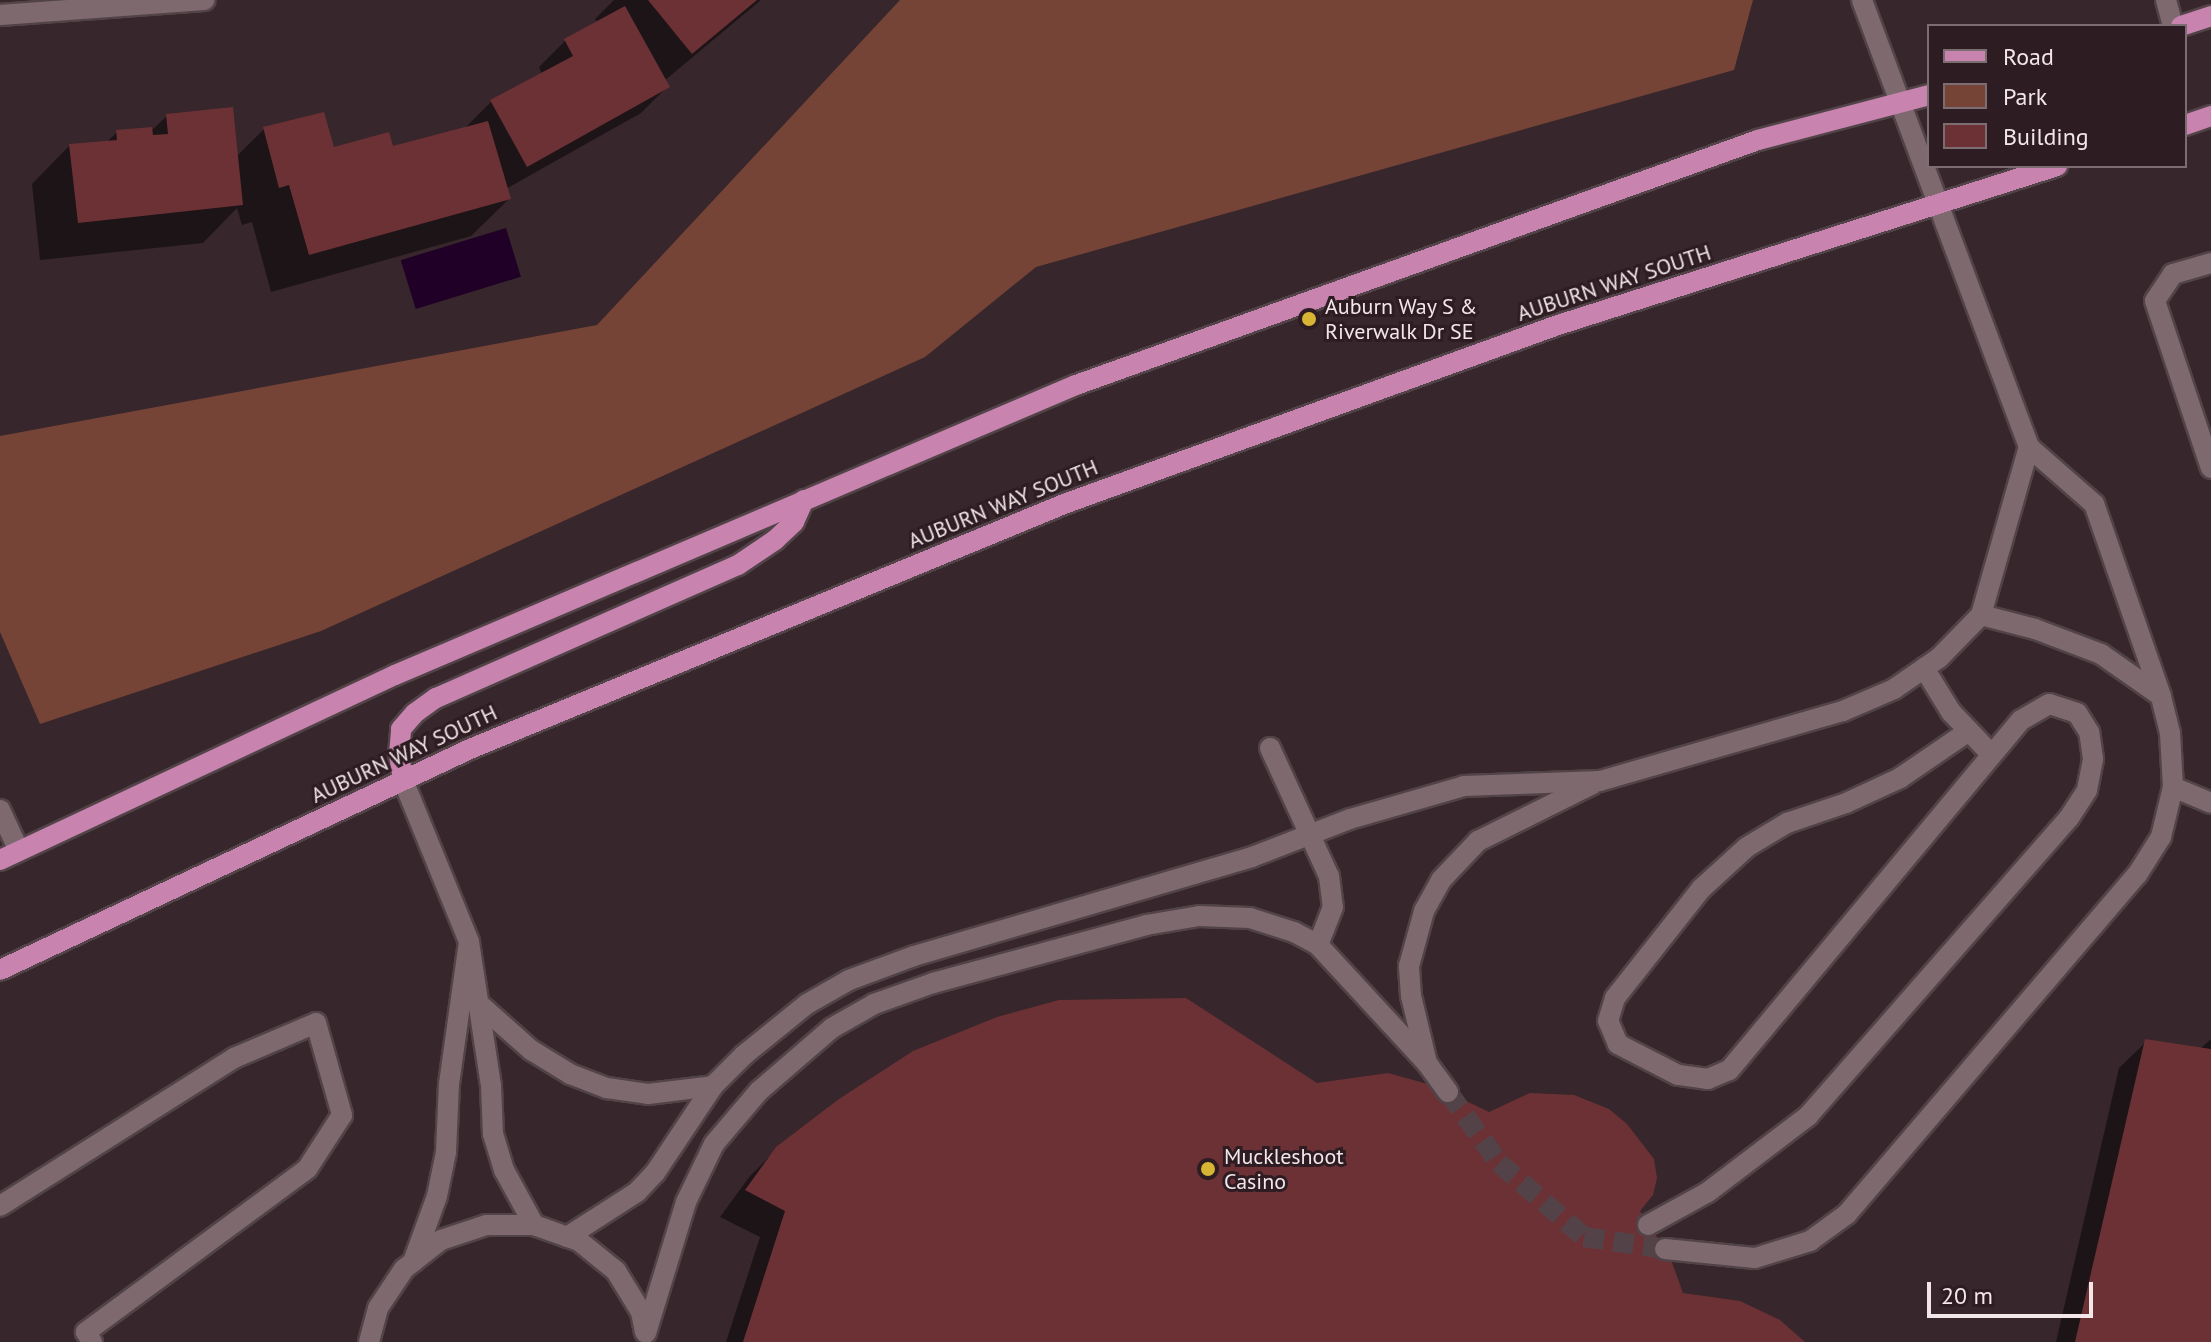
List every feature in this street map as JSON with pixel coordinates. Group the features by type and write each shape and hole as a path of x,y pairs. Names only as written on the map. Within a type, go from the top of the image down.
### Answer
{"main road":[{"path":"2187,24 2211,16"},
{"path":"9,856 395,675 1091,379 1758,140 1927,96"},
{"path":"2187,124 2211,116"},
{"name":"AUBURN WAY SOUTH","path":"0,970 470,749 1064,504 1558,325 2051,168"},
{"path":"403,780 399,754 401,729 415,713 436,698 738,565 775,540 794,522 804,500"}],"street":[{"path":"0,15 101,3 204,0"},
{"path":"1665,1249 1755,1258 1810,1241 1847,1214 2137,875 2161,837 2173,787 2170,733 2161,696 2094,504 2029,447 1862,0"},
{"path":"2166,0 2172,24"},
{"path":"2211,263 2173,274 2155,301 2211,468"},
{"path":"1427,1063 1411,996 1409,966 1424,911 1441,880 1478,841 1600,781 1843,711 1894,689 1939,658 1981,615 2029,447"},
{"path":"1981,615 2035,629 2101,654 2161,696"},
{"path":"1924,668 1951,712 1991,754"},
{"path":"1648,1225 1708,1192 1808,1116 2069,818 2087,790 2091,745 2089,732 2077,713 2049,704 2021,720 1729,1070 1708,1079 1678,1075 1618,1044 1608,1021 1615,998 1701,889 1747,847 1787,823 1846,803 1900,778 1969,731"},
{"path":"1270,748 1329,876 1333,907 1318,945"},
{"path":"403,780 469,942 491,1086 493,1134 504,1170 534,1225"},
{"path":"567,1237 637,1192 655,1173 713,1086 744,1055 807,1004 849,980 914,956 1252,857 1310,834 1464,786 1600,781"},
{"path":"2173,787 2211,803"},
{"path":"0,810 9,856"},
{"path":"647,1338 686,1202 714,1144 759,1091 832,1028 874,1004 933,983 1173,920 1199,916 1250,918 1294,932 1318,945 1427,1063 1448,1092"},
{"path":"413,1262 437,1196 446,1152 449,1084 469,942"},
{"path":"478,1003 531,1050 570,1074 607,1088 648,1094 713,1086"},
{"path":"0,1206 234,1058 316,1023 342,1115 307,1169 86,1332 92,1342"},
{"path":"369,1342 378,1308 404,1269 441,1240 486,1225 534,1225 579,1241 616,1271 641,1312 647,1338"}],"green space":[{"path":"900,0 1753,0 1734,70 1036,267 925,357 321,631 40,724 0,632 0,436 597,325"}],"shaded area":[{"path":"506,228 521,277 416,309 401,260"}],"building":[{"path":"648,0 757,0 692,54"},
{"path":"625,6 670,87 527,167 490,100 573,56 564,39"},
{"path":"233,107 243,205 78,223 69,144 117,140 116,130 152,127 153,135 168,134 166,114"},
{"path":"324,112 334,147 389,132 393,146 488,121 511,199 309,255 289,185 279,188 263,127"},
{"name":"Muckleshoot Casino","path":"1186,998 1317,1083 1388,1073 1435,1086 1489,1112 1530,1093 1574,1095 1609,1109 1627,1124 1654,1159 1657,1178 1653,1195 1640,1211 1670,1257 1683,1293 1740,1301 1780,1320 1805,1342 743,1342 785,1211 745,1190 776,1147 839,1099 913,1051 997,1017 1059,1000"},
{"path":"2145,1039 2211,1049 2211,1342 2075,1342"}],"tunnel":[{"path":"1448,1092 1499,1163 1584,1237 1665,1249"}],"place":[{"name":"Auburn Way S & Riverwalk Dr SE","path":"1309,319"},
{"name":"Muckleshoot Casino","path":"1208,1169"}]}
